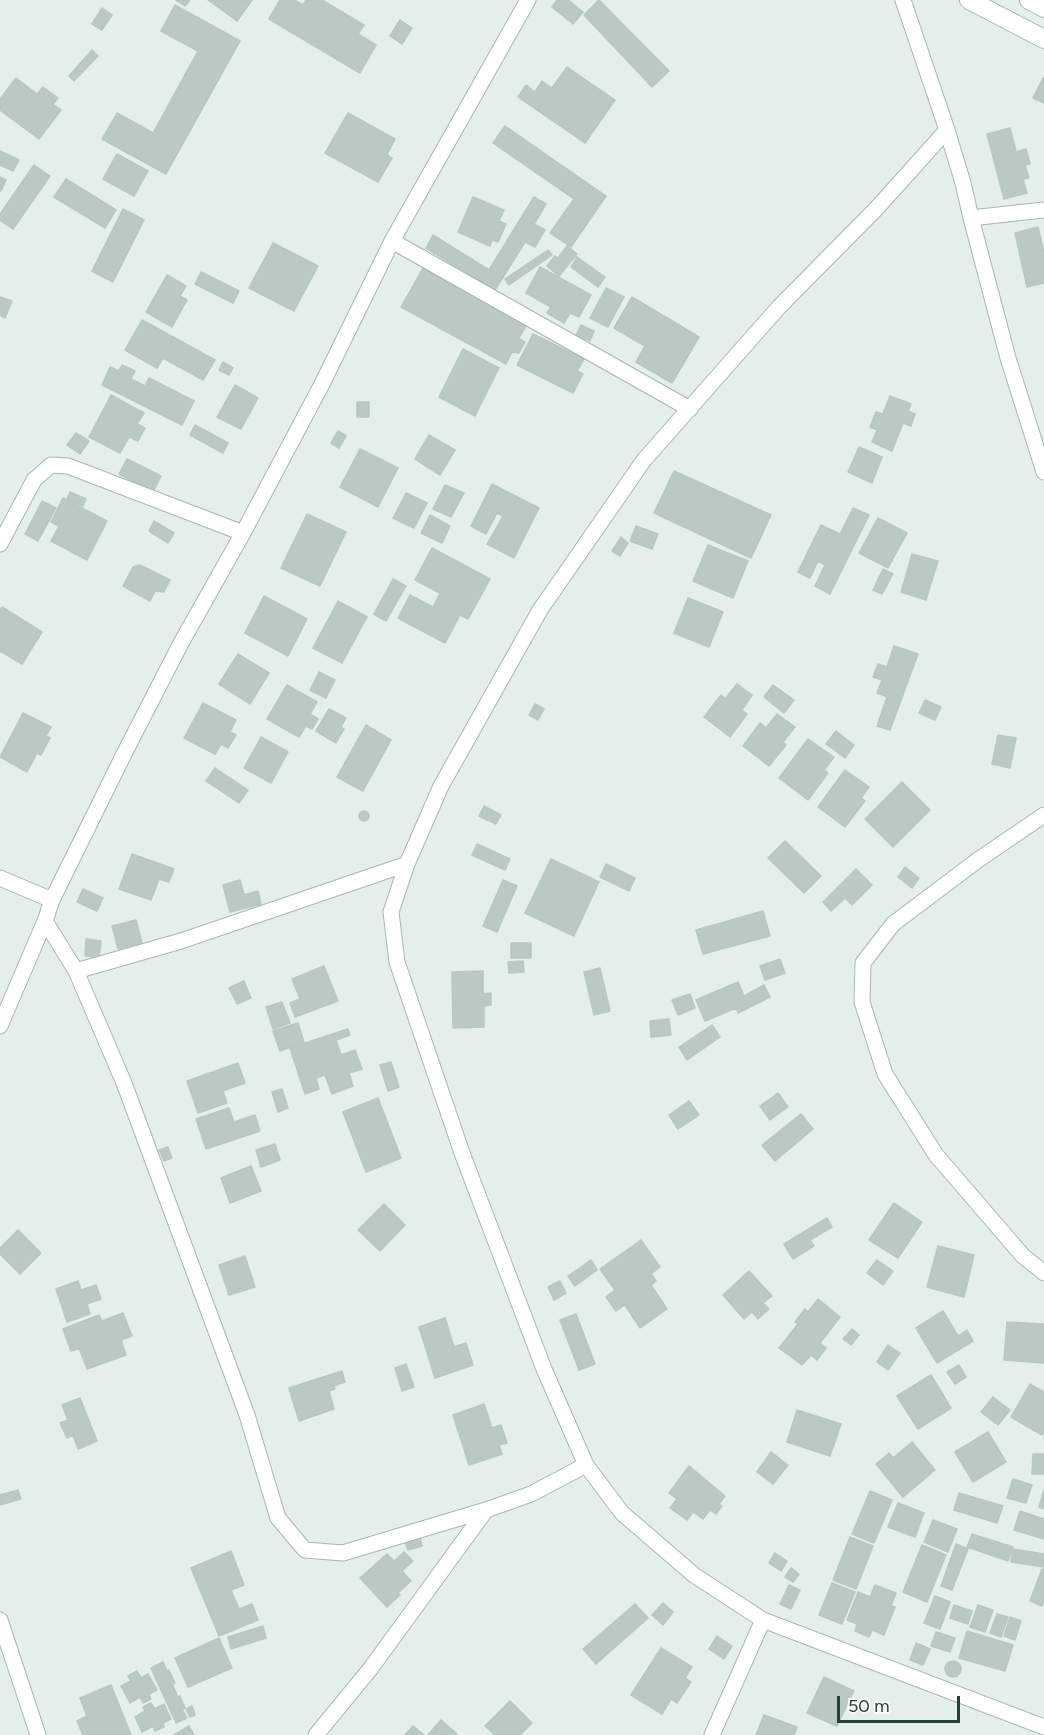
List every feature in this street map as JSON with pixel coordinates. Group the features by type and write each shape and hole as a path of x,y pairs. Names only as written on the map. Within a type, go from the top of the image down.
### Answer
{"street":[{"path":"0,1026 52,900 170,663 243,533 322,384 392,241 528,0"},
{"path":"903,0 963,183 970,218 1008,358 1044,472"},
{"path":"969,0 1044,39"},
{"path":"1029,0 1044,8"},
{"path":"947,130 876,209 779,307 644,460 540,610 441,786 407,864 391,912 397,962 478,1196 544,1369 586,1465 622,1513 694,1575 763,1620 1044,1727"},
{"path":"970,218 1044,210"},
{"path":"392,241 690,409"},
{"path":"0,544 34,480 51,465 68,466 243,533"},
{"path":"1044,815 978,860 893,924 863,963 862,1002 885,1074 936,1155 1023,1256 1044,1273"},
{"path":"76,971 181,941 407,864"},
{"path":"0,878 52,900"},
{"path":"45,921 76,971 124,1083 247,1414 278,1518 304,1550 343,1553 486,1510 531,1494 586,1465"},
{"path":"316,1735 371,1668 486,1510"},
{"path":"0,1620 38,1735"},
{"path":"712,1735 763,1620"}],"building":[{"path":"176,0 190,0 185,6"},
{"path":"208,0 252,0 237,21"},
{"path":"280,0 294,0 303,5 306,0 322,0 364,25 358,34 376,45 360,73 269,19"},
{"path":"557,0 568,0 583,12 573,24 552,7"},
{"path":"599,0 669,71 652,87 584,15"},
{"path":"175,5 240,41 166,174 102,139 117,113 153,133 198,51 161,31"},
{"path":"102,8 112,15 102,30 92,24"},
{"path":"400,20 412,28 402,44 390,36"},
{"path":"92,50 98,56 74,81 69,76"},
{"path":"567,67 615,100 585,143 518,97 526,85 535,92 542,81 552,88"},
{"path":"16,78 37,94 43,87 58,98 53,104 61,110 39,139 0,110 0,99"},
{"path":"1044,79 1044,103 1033,98"},
{"path":"348,113 395,139 387,155 392,158 378,182 325,153"},
{"path":"505,126 606,196 571,247 550,233 574,199 493,143"},
{"path":"1010,128 1016,152 1026,149 1030,164 1025,165 1029,178 1023,179 1027,193 1004,199 987,134"},
{"path":"0,151 19,160 13,171 0,165"},
{"path":"117,154 148,171 134,196 103,179"},
{"path":"34,165 50,176 13,229 0,220 0,214"},
{"path":"0,177 6,180 1,191 0,191"},
{"path":"66,179 116,210 105,228 54,197"},
{"path":"473,197 504,210 499,221 506,224 498,242 492,240 490,246 458,232"},
{"path":"534,197 546,204 534,224 545,230 535,247 525,242 495,290 426,248 433,235 489,270"},
{"path":"123,209 144,220 113,282 92,271"},
{"path":"1038,227 1044,253 1044,283 1027,287 1015,233"},
{"path":"273,243 318,266 294,311 249,288"},
{"path":"567,246 577,254 559,276 547,266 555,256 558,258"},
{"path":"548,250 552,255 509,285 505,279"},
{"path":"577,257 605,277 598,287 571,267"},
{"path":"540,267 591,295 579,317 570,313 564,323 547,313 551,307 526,293"},
{"path":"423,268 527,324 519,338 525,342 519,353 512,352 506,364 401,307"},
{"path":"201,272 239,291 233,303 195,284"},
{"path":"167,275 186,286 180,296 187,300 172,327 146,312"},
{"path":"606,288 624,297 608,327 590,318"},
{"path":"0,297 12,301 5,318 0,315"},
{"path":"632,297 699,337 672,383 636,362 645,346 614,328"},
{"path":"142,320 215,360 203,380 163,358 157,368 125,350"},
{"path":"581,325 594,331 590,341 576,335"},
{"path":"533,334 584,359 577,371 583,374 573,393 517,365"},
{"path":"463,349 499,368 475,416 439,397"},
{"path":"223,362 233,368 229,375 219,370"},
{"path":"122,365 135,371 131,379 145,386 149,378 194,401 182,425 102,385 110,367 119,371"},
{"path":"235,385 258,398 241,429 217,417"},
{"path":"111,395 144,413 137,424 145,428 138,441 129,437 120,453 89,437"},
{"path":"890,396 911,404 908,411 915,414 911,426 903,423 892,451 872,442 877,430 870,427 876,412 883,414"},
{"path":"357,402 369,402 369,417 357,417"},
{"path":"195,425 228,443 223,453 190,435"},
{"path":"338,431 346,436 339,448 331,443"},
{"path":"76,433 89,441 80,454 67,445"},
{"path":"429,435 455,450 440,475 415,459"},
{"path":"859,447 882,457 872,483 848,472"},
{"path":"360,449 398,468 378,507 340,487"},
{"path":"127,459 161,476 153,492 119,474"},
{"path":"674,471 771,515 751,558 654,513"},
{"path":"492,484 539,508 514,558 487,544 503,516 497,513 486,534 471,526"},
{"path":"445,485 464,493 451,517 433,509"},
{"path":"70,492 86,499 83,506 67,499"},
{"path":"406,493 427,503 414,528 393,518"},
{"path":"63,498 107,521 87,560 51,541 59,526 51,522"},
{"path":"42,501 56,508 38,541 25,534"},
{"path":"853,508 869,515 830,594 815,586 825,565 818,561 810,578 798,572 821,525 840,534"},
{"path":"307,514 346,532 320,586 281,568"},
{"path":"430,515 450,526 442,543 421,533"},
{"path":"878,518 907,533 888,568 859,553"},
{"path":"154,521 174,533 168,543 149,531"},
{"path":"636,526 658,534 652,549 630,541"},
{"path":"621,537 628,543 620,556 612,551"},
{"path":"708,545 748,561 733,598 693,581"},
{"path":"432,548 490,579 468,619 460,615 445,643 398,618 410,595 433,607 440,593 415,580"},
{"path":"912,554 938,561 926,600 901,592"},
{"path":"140,565 170,580 164,592 155,591 150,601 123,586 133,567"},
{"path":"883,569 893,574 882,594 873,590"},
{"path":"393,579 406,586 386,621 374,614"},
{"path":"264,596 307,619 288,656 245,633"},
{"path":"688,598 723,612 709,647 674,633"},
{"path":"338,601 367,617 342,663 313,648"},
{"path":"2,607 42,632 22,664 0,651 0,609"},
{"path":"894,646 918,654 890,730 877,726 887,697 877,693 882,680 873,677 878,664 887,667"},
{"path":"238,654 269,673 250,704 219,684"},
{"path":"319,672 335,680 326,698 310,690"},
{"path":"737,684 752,695 742,710 747,714 730,737 704,717 721,695 725,699"},
{"path":"287,685 317,702 310,714 318,719 312,729 306,726 299,737 267,719"},
{"path":"773,685 794,700 784,713 764,697"},
{"path":"925,700 941,707 935,720 919,713"},
{"path":"203,703 236,720 230,732 236,735 228,748 221,744 215,754 184,738"},
{"path":"535,704 544,709 538,720 529,715"},
{"path":"329,709 346,718 341,727 344,729 336,743 316,731"},
{"path":"23,713 51,727 46,736 50,738 41,755 37,753 27,772 0,757"},
{"path":"777,714 795,727 783,742 786,745 769,766 743,746 760,723 766,728"},
{"path":"366,725 391,740 363,791 337,777"},
{"path":"836,731 854,745 845,758 826,744"},
{"path":"998,735 1016,738 1010,768 992,764"},
{"path":"261,737 288,752 271,783 244,768"},
{"path":"808,739 834,757 824,770 828,773 808,800 779,778"},
{"path":"215,768 248,790 239,803 206,781"},
{"path":"845,770 869,787 861,798 865,801 845,827 818,807"},
{"path":"902,782 930,810 893,847 865,819"},
{"path":"484,806 501,815 496,824 479,816"},
{"path":"364,811 368,812 368,820 364,821 360,820 359,816 360,812"},
{"path":"785,841 821,876 804,893 768,858"},
{"path":"477,844 510,859 505,870 472,855"},
{"path":"132,854 174,869 169,882 159,879 151,900 119,889"},
{"path":"551,859 599,882 574,936 525,913"},
{"path":"606,864 635,878 629,891 600,877"},
{"path":"905,867 919,878 912,888 898,877"},
{"path":"856,869 872,885 852,905 845,898 831,911 823,902"},
{"path":"240,880 244,895 258,891 261,904 230,912 223,885"},
{"path":"503,880 517,886 497,932 483,926"},
{"path":"83,889 103,898 97,911 77,902"},
{"path":"763,911 770,936 703,954 696,930"},
{"path":"136,920 142,943 118,949 112,926"},
{"path":"86,939 101,941 99,957 85,956"},
{"path":"511,943 531,943 531,958 511,958"},
{"path":"780,959 785,973 765,980 760,966"},
{"path":"523,961 524,972 509,973 508,962"},
{"path":"324,966 338,1001 295,1017 290,1003 300,999 292,979"},
{"path":"600,968 610,1011 594,1015 584,972"},
{"path":"483,971 483,994 491,993 491,1005 484,1006 484,1027 453,1028 452,972"},
{"path":"244,981 251,998 237,1004 229,988"},
{"path":"738,982 744,996 764,985 770,997 738,1013 736,1008 705,1021 696,1000"},
{"path":"690,994 695,1008 678,1015 672,1000"},
{"path":"282,1002 290,1023 273,1029 266,1007"},
{"path":"669,1019 671,1035 651,1037 650,1021"},
{"path":"298,1023 304,1042 280,1051 273,1031"},
{"path":"712,1025 720,1037 687,1060 679,1047"},
{"path":"348,1029 350,1035 336,1040 341,1055 355,1050 362,1069 349,1073 353,1086 332,1094 325,1075 316,1078 319,1089 305,1094 290,1048"},
{"path":"391,1062 399,1087 388,1091 380,1065"},
{"path":"238,1063 245,1083 223,1091 227,1103 198,1113 187,1081"},
{"path":"282,1089 288,1108 278,1112 272,1092"},
{"path":"778,1093 788,1107 770,1120 760,1106"},
{"path":"378,1098 401,1158 366,1172 343,1112"},
{"path":"689,1101 699,1115 678,1129 669,1115"},
{"path":"229,1108 234,1122 255,1115 260,1131 206,1149 196,1119"},
{"path":"801,1114 813,1129 775,1161 762,1145"},
{"path":"275,1144 280,1160 261,1167 256,1150"},
{"path":"168,1147 172,1158 164,1161 159,1150"},
{"path":"251,1166 261,1191 230,1203 221,1178"},
{"path":"894,1203 922,1222 898,1258 869,1240"},
{"path":"384,1204 405,1225 380,1251 358,1230"},
{"path":"827,1218 832,1227 810,1240 814,1246 793,1259 784,1244"},
{"path":"18,1230 41,1253 20,1274 0,1254 0,1248"},
{"path":"641,1240 660,1267 651,1274 656,1281 651,1285 667,1309 640,1328 625,1305 616,1311 606,1297 615,1290 600,1269"},
{"path":"938,1246 974,1255 964,1297 927,1287"},
{"path":"245,1256 255,1287 229,1295 219,1265"},
{"path":"591,1260 597,1270 575,1286 568,1276"},
{"path":"877,1260 893,1271 883,1285 867,1273"},
{"path":"749,1271 772,1296 763,1303 769,1309 758,1319 752,1312 744,1319 723,1295"},
{"path":"78,1281 81,1290 96,1285 101,1299 87,1304 90,1314 67,1322 56,1289"},
{"path":"560,1281 566,1293 554,1300 548,1287"},
{"path":"818,1299 840,1317 820,1343 826,1348 817,1360 811,1355 802,1365 779,1348 798,1324 795,1322 805,1309 808,1312"},
{"path":"943,1311 958,1336 967,1330 973,1341 937,1363 916,1328"},
{"path":"123,1313 132,1336 121,1340 126,1355 87,1369 79,1348 71,1351 63,1329 99,1315 102,1321"},
{"path":"576,1314 595,1364 579,1370 560,1320"},
{"path":"445,1318 454,1347 466,1343 473,1365 435,1378 419,1327"},
{"path":"1007,1322 1044,1324 1044,1363 1004,1360"},
{"path":"852,1329 859,1335 851,1345 843,1339"},
{"path":"888,1345 900,1353 888,1370 877,1362"},
{"path":"406,1364 414,1387 402,1391 395,1368"},
{"path":"959,1365 966,1377 955,1384 947,1372"},
{"path":"342,1371 345,1382 334,1386 335,1389 329,1391 334,1409 299,1421 289,1388"},
{"path":"931,1375 951,1408 918,1429 897,1396"},
{"path":"1030,1384 1044,1392 1044,1432 1042,1435 1011,1417"},
{"path":"993,1397 1010,1410 998,1425 981,1412"},
{"path":"80,1398 97,1441 78,1449 73,1435 67,1438 60,1423 68,1420 62,1405"},
{"path":"484,1404 492,1428 501,1425 507,1443 499,1445 502,1454 469,1465 453,1415"},
{"path":"797,1410 841,1424 830,1456 787,1442"},
{"path":"988,1432 1006,1462 973,1482 955,1452"},
{"path":"912,1442 935,1470 903,1497 876,1464 889,1453 893,1458"},
{"path":"771,1452 788,1465 773,1484 757,1472"},
{"path":"1033,1454 1044,1454 1044,1474 1032,1474"},
{"path":"689,1466 725,1496 716,1514 710,1510 703,1519 693,1512 687,1520 670,1508 677,1499 669,1493"},
{"path":"1013,1479 1032,1485 1026,1503 1007,1498"},
{"path":"18,1490 21,1499 0,1505 0,1495"},
{"path":"1044,1490 1044,1509 1039,1507"},
{"path":"870,1491 892,1500 874,1543 852,1534"},
{"path":"959,1493 1003,1506 997,1523 954,1510"},
{"path":"898,1503 924,1513 915,1537 888,1527"},
{"path":"1020,1511 1044,1519 1044,1539 1014,1530"},
{"path":"933,1520 957,1529 948,1552 924,1542"},
{"path":"972,1534 1013,1547 1008,1561 967,1547"},
{"path":"850,1537 873,1546 856,1589 833,1580"},
{"path":"420,1538 422,1546 408,1550 405,1542"},
{"path":"956,1544 968,1549 952,1590 941,1586"},
{"path":"922,1545 946,1555 927,1602 903,1592"},
{"path":"1013,1549 1044,1554 1044,1567 1011,1562"},
{"path":"231,1551 244,1585 231,1590 239,1609 252,1604 258,1620 219,1636 191,1568"},
{"path":"404,1552 413,1561 402,1571 411,1581 387,1607 360,1578 387,1554 394,1561"},
{"path":"775,1553 787,1561 781,1571 769,1563"},
{"path":"791,1568 799,1574 793,1582 785,1577"},
{"path":"1042,1569 1044,1570 1044,1600 1042,1606 1030,1601"},
{"path":"832,1583 855,1592 842,1624 819,1615"},
{"path":"789,1585 800,1590 791,1609 780,1604"},
{"path":"875,1585 896,1593 891,1606 895,1607 884,1635 872,1630 869,1637 855,1631 857,1624 847,1620 858,1592 870,1597"},
{"path":"935,1596 950,1602 940,1629 924,1623"},
{"path":"663,1603 673,1612 663,1625 652,1615"},
{"path":"635,1604 648,1618 596,1664 583,1649"},
{"path":"954,1605 972,1611 968,1624 950,1618"},
{"path":"978,1605 993,1610 985,1632 970,1627"},
{"path":"997,1614 1008,1617 1001,1637 990,1633"},
{"path":"1010,1617 1021,1621 1015,1640 1004,1636"},
{"path":"263,1626 266,1638 231,1649 228,1637"},
{"path":"967,1631 1013,1645 1005,1671 959,1658"},
{"path":"936,1632 955,1638 950,1652 931,1646"},
{"path":"717,1636 732,1646 724,1659 709,1649"},
{"path":"219,1638 232,1668 188,1687 175,1658"},
{"path":"916,1643 930,1649 923,1665 910,1660"},
{"path":"661,1648 692,1667 685,1678 691,1682 677,1703 671,1699 662,1714 631,1695"},
{"path":"950,1661 956,1661 961,1669 959,1675 950,1677 945,1672 945,1666"},
{"path":"163,1662 167,1671 169,1670 175,1683 172,1684 185,1708 182,1709 187,1718 176,1723 151,1668"},
{"path":"137,1671 141,1678 148,1674 157,1690 149,1694 151,1699 143,1703 140,1697 130,1703 121,1686 131,1681 128,1676"},
{"path":"824,1677 854,1691 837,1726 807,1713"},
{"path":"111,1685 131,1735 83,1735 77,1721 87,1716 80,1698"},
{"path":"510,1701 532,1723 520,1735 495,1735 485,1726"},
{"path":"151,1703 155,1709 164,1704 171,1719 163,1723 164,1727 155,1731 153,1726 142,1732 135,1717 145,1711 143,1707"},
{"path":"192,1706 195,1715 190,1717 186,1709"},
{"path":"764,1715 797,1727 794,1735 756,1735"},
{"path":"441,1720 457,1734 428,1735"},
{"path":"189,1726 194,1735 174,1735"},
{"path":"413,1726 424,1735 405,1735"}]}
